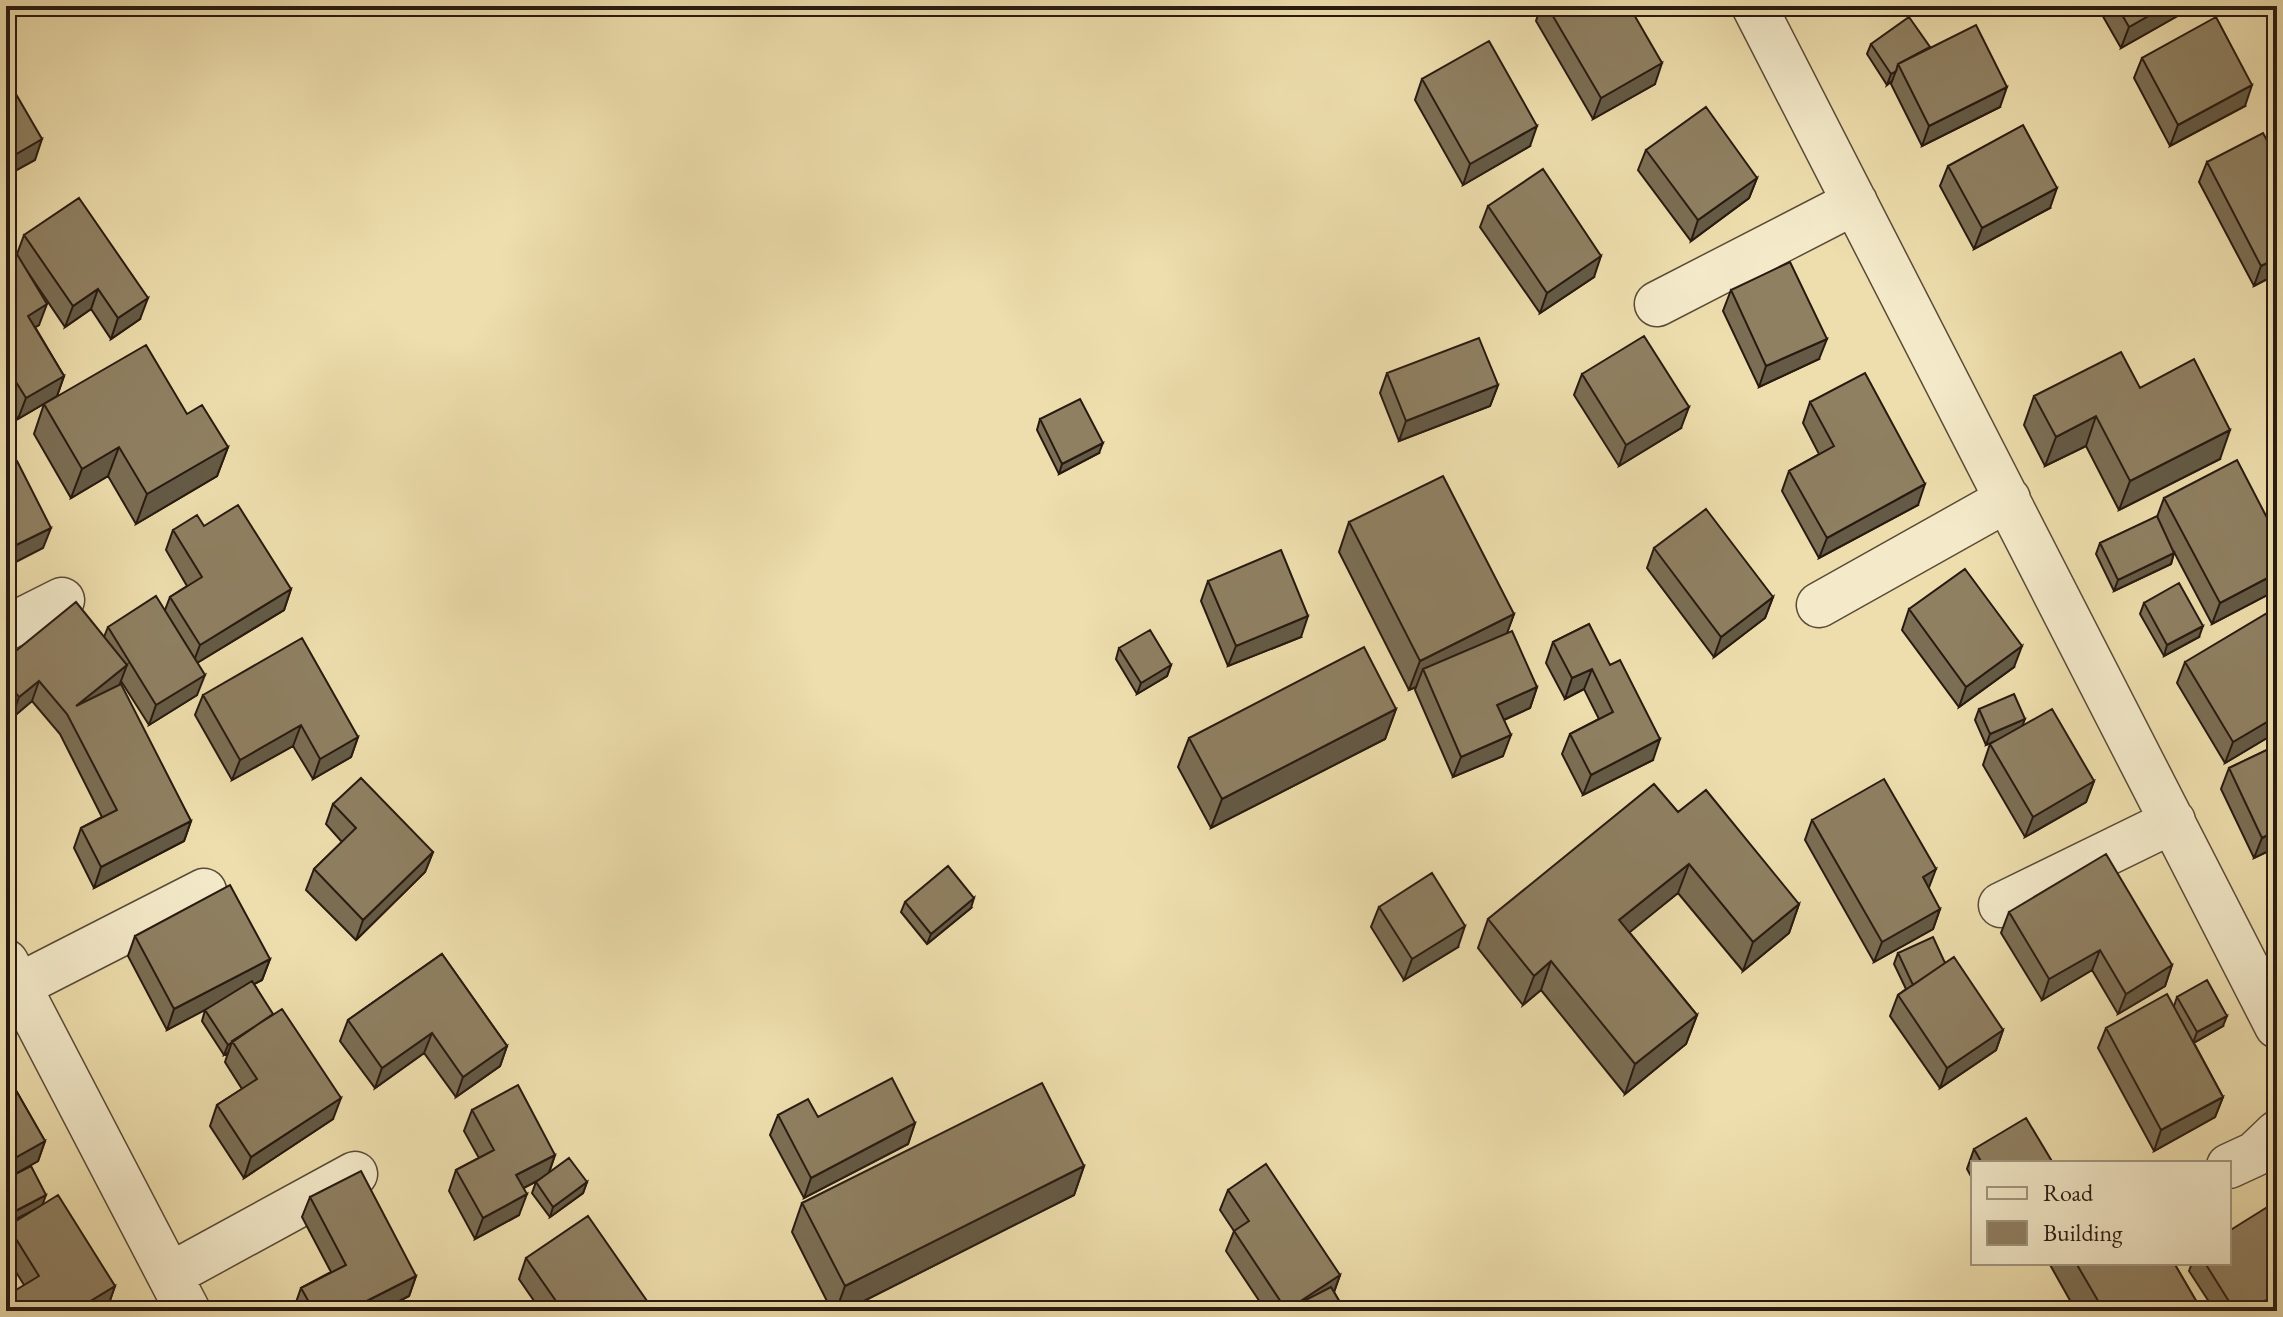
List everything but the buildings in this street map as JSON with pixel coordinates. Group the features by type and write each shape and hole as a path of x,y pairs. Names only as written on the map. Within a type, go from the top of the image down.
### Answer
{"street":[{"path":"1754,6 2277,1026"},
{"path":"1657,304 1855,202"},
{"path":"1819,605 2008,499"},
{"path":"6,628 62,600"},
{"path":"2001,905 2173,821"},
{"path":"204,891 12,974 179,1293 355,1174"},
{"path":"2231,1165 2255,1154 2277,1133"}]}
